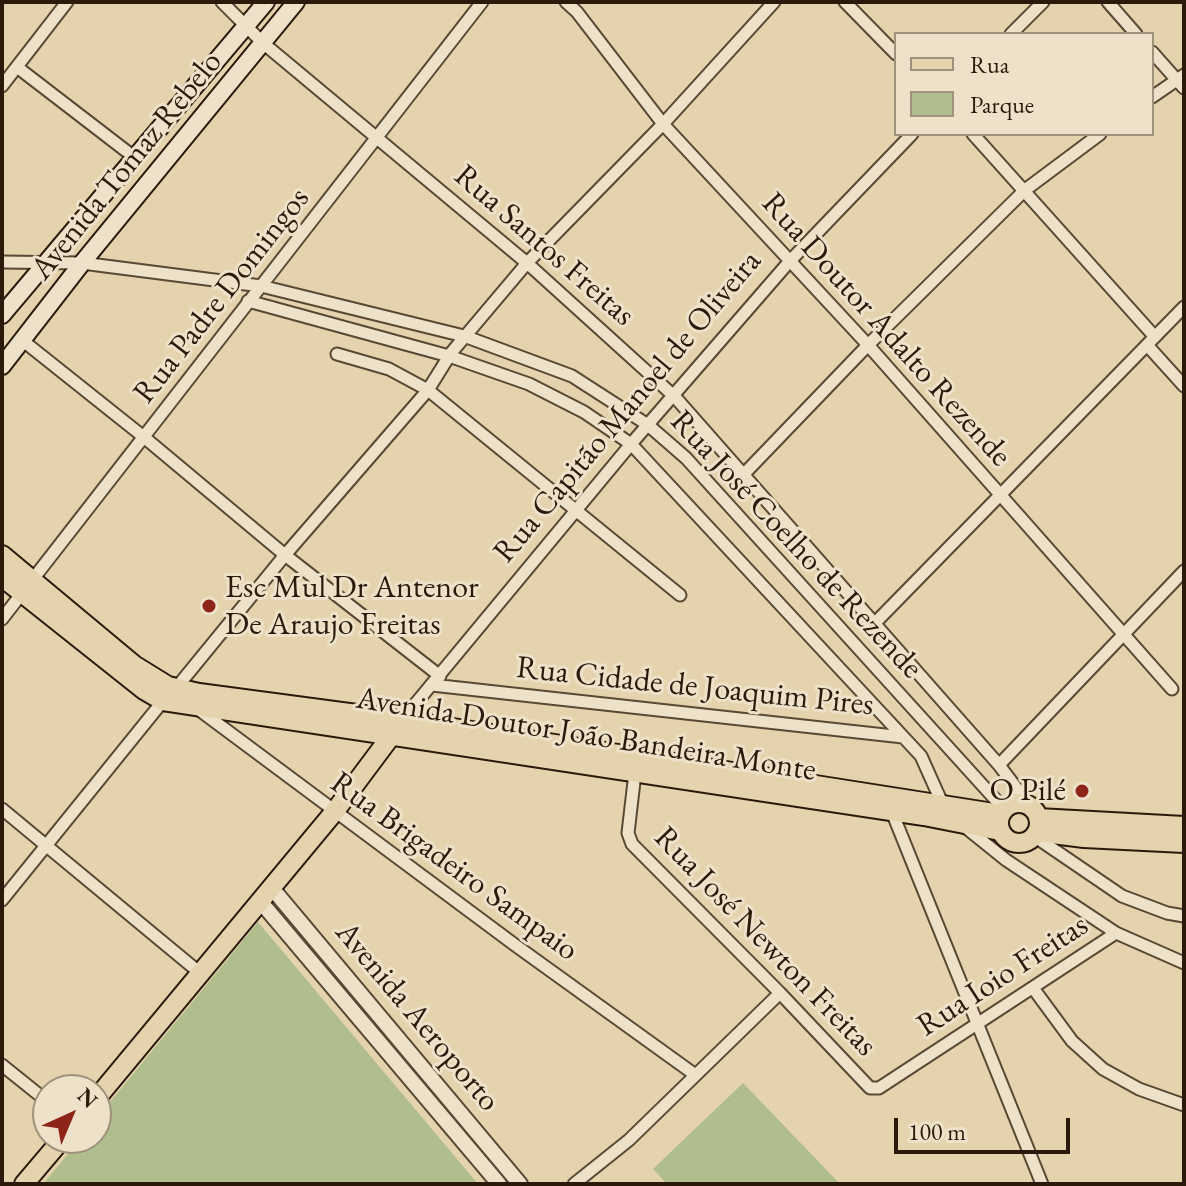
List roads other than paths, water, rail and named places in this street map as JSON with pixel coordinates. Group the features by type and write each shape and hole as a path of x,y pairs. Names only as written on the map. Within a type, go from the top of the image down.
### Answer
{"main road":[{"name":"Avenida Tomaz Rebelo","path":"2,315 266,2"},
{"name":"Avenida Tomaz Rebelo","path":"2,366 82,263 296,2"},
{"path":"2,555 27,588"},
{"path":"2,577 27,588"},
{"name":"Avenida Doutor João Bandeira Monte","path":"27,588 131,671 162,684 170,694 942,803 1001,818"},
{"name":"Avenida Doutor João Bandeira Monte","path":"397,728 635,773 959,823 1001,818"},
{"name":"Rua Capitão Manoel de Oliveira","path":"112,1080 335,811 397,728"},
{"path":"1035,823 1024,843 1013,842 1001,818 1013,803 1035,823 1084,838 1184,843"},
{"path":"1035,823 1184,826"},
{"path":"24,1184 49,1154"}],"street":[{"path":"2,86 67,2"},
{"name":"Rua Santos Freitas","path":"222,2 263,43 527,263 675,397 999,765 1035,823"},
{"name":"Rua Padre Domingos","path":"2,619 482,2"},
{"name":"Rua Doutor Adalto Rezende","path":"566,2 663,124 868,345 1172,689"},
{"path":"2,900 285,555 428,390 464,336 527,263 663,124 774,2"},
{"path":"845,2 894,52"},
{"path":"1013,32 1043,2"},
{"path":"1108,2 1134,32"},
{"path":"1154,54 1181,81 1154,96"},
{"path":"17,67 134,157"},
{"name":"Rua Capitão Manoel de Oliveira","path":"397,728 631,444 675,397 789,262 910,136"},
{"path":"975,136 1025,190 1151,341 1184,386"},
{"path":"744,474 868,345 1025,190 1097,136"},
{"name":"Rua José Coelho de Rezende","path":"2,262 82,263 261,286 464,336 572,376 648,425 686,458 1001,818"},
{"name":"Rua José Coelho de Rezende","path":"248,301 449,356 553,395 631,444 903,737 926,764 942,803"},
{"path":"873,625 1184,307"},
{"path":"22,340 436,680"},
{"path":"337,354 378,364 428,390 680,595"},
{"path":"999,765 1184,571"},
{"name":"Rua Cidade de Joaquim Pires","path":"436,680 903,737"},
{"name":"Rua Brigadeiro Sampaio","path":"198,700 335,811 694,1074"},
{"name":"Rua José Newton Freitas","path":"635,773 628,833 632,844 867,1086 879,1088"},
{"path":"2,809 200,973"},
{"path":"892,812 1042,1184"},
{"path":"959,823 1006,860 1116,933 1184,963"},
{"path":"1035,823 1122,896 1184,916"},
{"name":"Avenida Aeroporto","path":"265,894 499,1184"},
{"name":"Avenida Aeroporto","path":"265,894 520,1184"},
{"name":"Rua Ioio Freitas","path":"879,1088 1116,933"},
{"path":"1033,988 1072,1041 1103,1069 1139,1089 1184,1105"},
{"path":"574,1184 629,1140 780,993"},
{"path":"2,1065 32,1089"}],"place":[{"name":"Esc Mul Dr Antenor De Araujo Freitas","path":"209,606"},
{"name":"O Pilé","path":"1082,791"}]}
